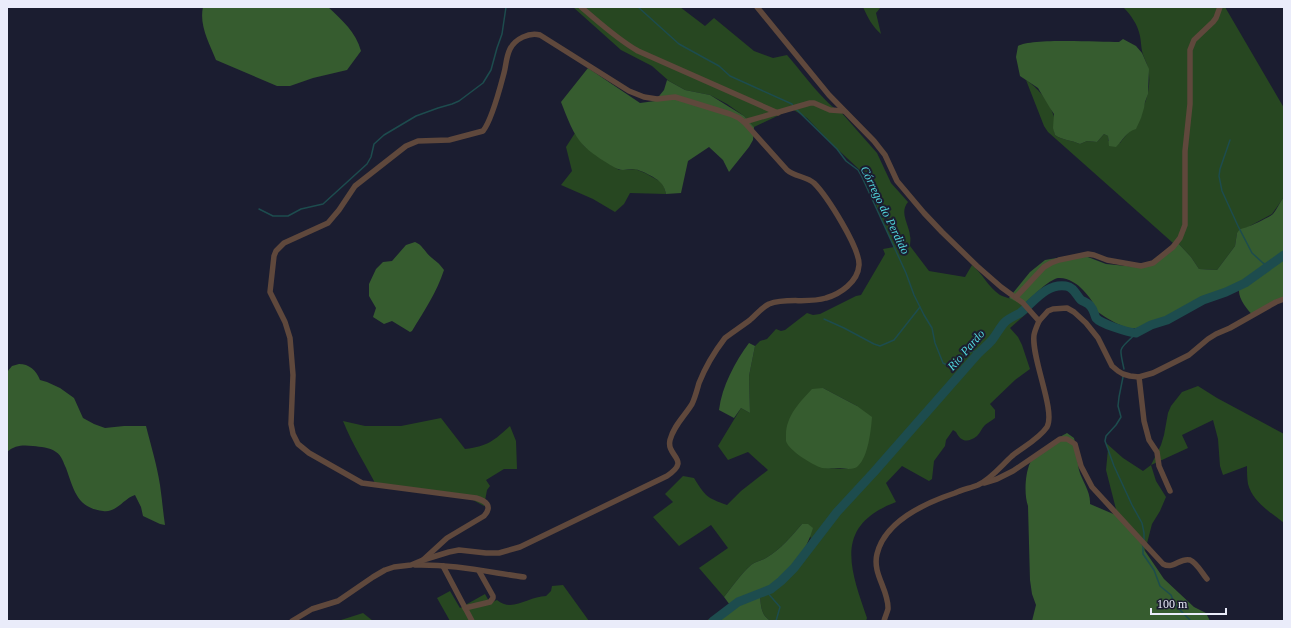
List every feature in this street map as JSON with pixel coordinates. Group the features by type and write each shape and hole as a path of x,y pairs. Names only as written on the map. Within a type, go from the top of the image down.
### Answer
{"street":[{"path":"581,7 610,32 638,51 778,113"},
{"path":"757,7 829,95 874,141 885,155 897,181 929,218 977,266 1001,287 1023,303 1039,321"},
{"path":"1016,297 1044,267 1059,260 1088,254 1107,260 1141,266 1153,263 1173,247 1180,238 1185,225 1186,151 1190,104 1190,50 1194,40 1216,18 1220,7"},
{"path":"411,565 448,552 459,550 499,553 515,549 667,476 674,471 678,465 678,460 670,448 672,435 676,426 693,402 703,375 720,344 725,338 767,305 779,301 803,301 826,298 839,293 853,280 859,266 858,257 846,230 834,209 816,185 808,179 794,175 787,170 740,118 675,97 657,100 629,91 540,35 530,34 514,43 510,49 490,121 483,131 449,140 418,141 406,146 355,186 339,210 328,223 284,243 276,251 270,292 285,322 290,338 293,375 291,424 293,434 298,444 309,453 362,483 476,498 486,503 488,507 488,512 484,516 447,538 423,560"},
{"path":"744,122 810,103 814,103 830,110 844,111"},
{"path":"978,485 985,481 1013,455 1041,434 1047,427 1049,422 1049,409 1034,348 1034,336 1039,321 1048,311 1067,308 1074,312 1086,322 1098,338 1112,366 1123,374 1139,377 1153,373 1189,355 1216,334 1284,299"},
{"path":"1139,377 1144,421 1149,440 1157,452 1159,466 1170,491"},
{"path":"884,621 888,609 877,574 877,553 886,536 895,524 907,515 939,499 1009,474 1060,439 1067,439 1075,444 1081,466 1092,487 1163,564 1169,566 1190,560 1207,579"},
{"path":"292,621 312,609 338,601 385,570 394,568 411,565 461,567 524,578"},
{"path":"443,566 472,621"},
{"path":"465,608 490,602 493,598 479,571"}],"green space":[{"path":"203,7 328,7 352,32 361,51 347,70 313,78 290,86 277,86 216,60 208,41 202,20"},
{"path":"573,7 680,7 705,26 714,18 754,51 773,58 787,55 828,103 840,111 877,153 891,183 908,202 905,206 904,214 910,237 910,246 929,271 965,277 972,265 988,284 1000,295 1020,303 1028,312 1010,328 1018,337 1022,345 1030,369 1015,380 990,404 995,410 995,418 985,425 977,436 971,440 962,440 953,430 946,440 945,446 934,461 932,479 929,481 902,466 886,483 896,502 876,512 862,523 855,536 852,550 852,566 867,618 866,621 771,621 763,614 760,596 789,567 811,538 802,524 776,551 766,558 753,563 739,577 724,597 699,568 728,548 711,525 679,546 653,517 673,502 665,494 683,476 694,478 707,496 727,505 741,491 768,470 748,452 728,460 718,446 741,408 750,413 749,376 755,346 760,341 767,339 776,329 781,331 785,330 807,313 813,315 820,314 861,295 885,254 883,249 894,247 862,172 807,118 792,109 754,127 744,116 727,104 710,95 685,90 669,81 652,66 621,50","holes":["823,388 857,406 850,469 824,468"]},
{"path":"863,7 881,7 876,13 881,34 870,22"},
{"path":"1123,7 1225,7 1284,108 1284,197 1272,214 1237,233 1235,246 1217,270 1199,269 1191,257 1177,242 1173,243 1048,132 1044,126 1026,80 1038,90 1049,104 1054,116 1055,135 1080,144 1087,141 1097,142 1104,134 1108,136 1108,141 1120,143 1130,131 1143,108 1149,84 1148,68 1143,53 1138,28 1129,13"},
{"path":"1123,39 1136,46 1142,53 1149,69 1148,94 1136,129 1127,134 1116,147 1109,146 1108,136 1104,134 1097,142 1087,141 1080,144 1055,135 1053,128 1054,114 1038,88 1020,76 1016,57 1018,46 1050,41 1119,42"},
{"path":"588,68 640,103 655,101 664,90 667,80 685,90 710,95 744,116 754,127 753,140 729,172 723,160 709,147 688,161 681,193 666,194 663,185 656,179 636,169 618,169 600,159 580,142 571,126 561,102"},
{"path":"575,133 584,146 619,170 635,169 661,182 666,194 630,193 624,204 615,212 593,199 561,185 572,171 566,147"},
{"path":"1284,197 1284,298 1254,316 1244,304 1240,296 1239,289 1216,295 1172,317 1134,328 1120,325 1096,311 1091,300 1081,288 1072,281 1061,278 1054,279 1049,282 1023,305 1009,298 1030,272 1045,260 1080,254 1106,264 1137,267 1150,264 1169,249 1172,244 1177,242 1191,257 1199,269 1217,270 1235,246 1237,233 1240,229 1273,214"},
{"path":"415,242 420,245 444,270 430,301 410,332 392,321 384,324 373,317 376,308 369,296 369,284 376,269 383,262 392,261 406,245"},
{"path":"749,343 755,346 749,376 750,413 741,408 734,418 719,410 726,383"},
{"path":"19,364 29,366 40,380 60,388 74,398 83,418 94,424 105,428 146,426 159,478 165,525 143,516 141,507 135,495 127,499 116,508 108,511 94,509 87,506 82,502 74,490 60,455 53,450 42,447 22,446 13,448 7,452 7,372 12,366"},
{"path":"1198,386 1217,398 1284,434 1284,523 1263,506 1250,490 1247,477 1247,466 1223,475 1220,466 1218,439 1213,420 1182,435 1188,448 1151,465 1161,445 1171,406 1182,392"},
{"path":"823,388 857,406 872,417 867,450 861,462 854,468 822,468 807,461 796,453 786,441 788,422 794,410 812,389"},
{"path":"441,418 465,449 490,442 510,426 516,441 517,469 504,469 486,480 490,486 487,490 484,506 471,499 377,487 343,421 365,426 401,426"},
{"path":"1067,433 1074,438 1079,470 1088,491 1090,504 1118,516 1135,532 1145,551 1164,579 1194,607 1206,613 1210,621 1032,621 1036,605 1032,594 1030,580 1028,506 1026,490 1027,473 1030,463 1041,451"},
{"path":"1106,443 1123,458 1143,471 1151,465 1156,481 1166,497 1152,524 1145,551 1135,532 1118,517 1106,470 1108,449"},
{"path":"802,524 808,524 813,528 803,552 786,572 760,596 763,614 771,621 705,621 733,609 724,597 739,577 752,565 766,558 781,547"},
{"path":"563,585 589,621 450,621 437,598 450,591 460,608 485,594 490,603 497,600 503,604 509,605 546,596 551,591 552,586"},
{"path":"363,613 373,621 339,621 341,620"}],"waterway":[{"path":"259,209 273,216 288,216 301,209 323,204 367,164 371,157 374,144 384,135 416,116 459,101 483,83 491,70 502,34 506,7"},
{"name":"Córrego do Perdido","path":"638,7 679,44 719,66 730,76 792,104 793,106"},
{"name":"Córrego do Perdido","path":"796,109 837,149 846,161 858,170 906,273 914,295 932,328 935,343 943,363 947,365 966,353 980,351"},
{"path":"1230,140 1220,169 1219,176 1222,191 1252,253 1268,266"},
{"name":"Rio Pardo","path":"713,621 738,602 771,589 781,581 794,568 837,512 992,340 1005,322 1020,313 1046,290 1059,286 1069,287 1081,300 1093,309 1096,318 1103,323 1136,333 1151,325 1167,320 1203,300 1226,292 1245,283 1284,255"},
{"path":"824,319 880,346 894,340 920,307"},
{"path":"1124,369 1121,351 1124,345 1136,333"},
{"path":"1123,377 1118,406 1121,417 1106,436 1105,441 1114,466 1142,523 1144,540"},
{"path":"1143,546 1143,554 1154,570 1160,586 1171,595 1175,605 1191,621"},
{"path":"766,591 780,607 776,621"}]}
